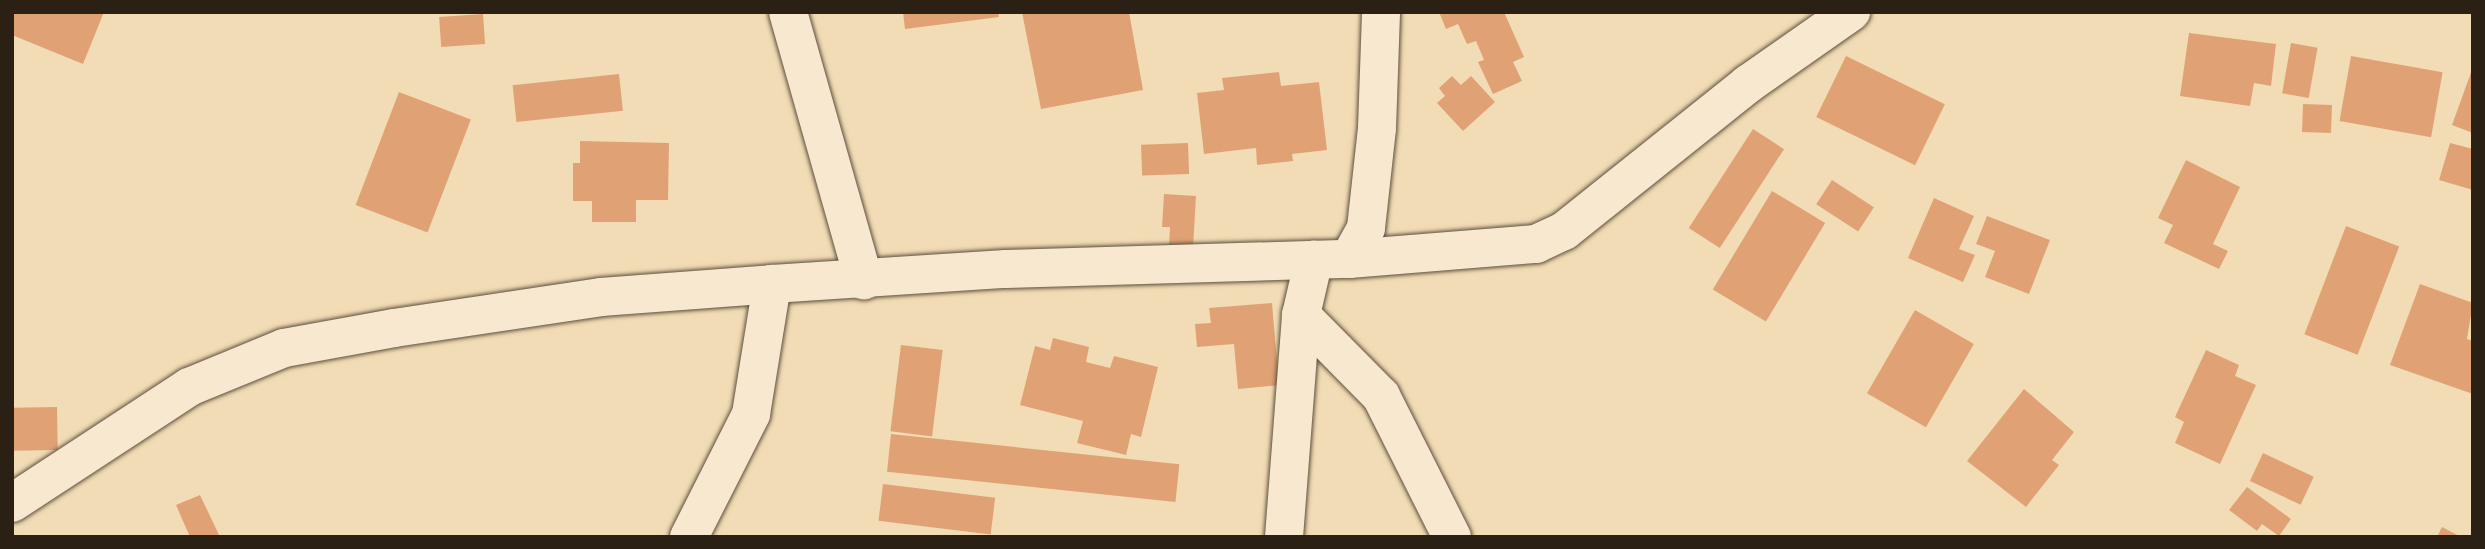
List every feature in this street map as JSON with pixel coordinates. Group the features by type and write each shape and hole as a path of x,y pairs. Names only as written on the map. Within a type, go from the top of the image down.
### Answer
{"street":[{"path":"788,12 864,280"},
{"path":"1283,537 1301,314 1331,259 1366,228 1377,128 1381,12"},
{"path":"12,503 189,387 284,348 601,297 1006,269 1331,259 1536,244 1564,231 1748,84 1851,12"},
{"path":"689,537 751,414 772,284"},
{"path":"1301,314 1381,396 1452,537"}],"building":[{"path":"12,12 104,12 83,64 12,35"},
{"path":"903,12 998,12 999,17 905,29"},
{"path":"1022,12 1129,12 1143,90 1041,109"},
{"path":"1439,12 1504,12 1524,57 1513,62 1522,81 1493,94 1478,62 1484,60 1476,41 1467,44 1458,24 1446,29"},
{"path":"483,14 485,44 441,47 439,17"},
{"path":"2189,33 2276,44 2271,86 2254,83 2250,106 2180,96"},
{"path":"2291,43 2318,48 2309,98 2282,93"},
{"path":"1846,56 1945,104 1915,165 1816,117"},
{"path":"2351,56 2443,72 2431,137 2340,121"},
{"path":"2473,67 2473,133 2452,125"},
{"path":"1279,72 1281,86 1319,82 1327,150 1292,154 1293,161 1257,165 1256,148 1204,154 1197,93 1224,90 1222,78"},
{"path":"619,74 623,111 516,122 513,85"},
{"path":"1452,76 1461,85 1471,76 1495,102 1463,131 1437,103 1445,96 1439,88"},
{"path":"399,92 471,120 428,233 356,205"},
{"path":"2303,104 2332,105 2331,133 2302,132"},
{"path":"1753,129 1784,149 1720,248 1689,228"},
{"path":"580,141 669,143 668,200 636,200 636,222 592,222 592,201 573,201 573,163 580,163"},
{"path":"1188,143 1189,174 1142,176 1141,145"},
{"path":"2450,143 2473,149 2473,190 2439,180"},
{"path":"2186,160 2240,187 2213,244 2228,251 2219,269 2164,243 2173,225 2158,218"},
{"path":"1832,180 1874,207 1858,232 1816,204"},
{"path":"1772,191 1825,223 1766,322 1713,290"},
{"path":"1164,194 1196,196 1193,248 1169,246 1170,227 1162,227"},
{"path":"1934,198 1974,216 1959,249 1975,255 1963,282 1908,258"},
{"path":"1987,216 2050,240 2029,294 1985,277 1995,251 1976,244"},
{"path":"2346,226 2399,246 2358,355 2304,334"},
{"path":"2420,284 2473,303 2467,339 2473,341 2473,394 2390,365"},
{"path":"1272,303 1279,385 1238,389 1234,344 1197,347 1195,324 1211,323 1209,308"},
{"path":"1915,310 1974,344 1926,427 1867,393"},
{"path":"1053,338 1089,347 1086,362 1110,368 1114,356 1158,367 1141,437 1131,434 1126,455 1077,443 1083,421 1020,405 1035,346 1050,350"},
{"path":"901,345 943,350 932,436 890,431"},
{"path":"2206,350 2239,365 2235,376 2256,385 2220,464 2175,443 2184,422 2175,417"},
{"path":"2024,389 2074,432 2052,460 2059,465 2026,507 1967,461"},
{"path":"57,407 58,450 13,451 12,408"},
{"path":"891,434 1179,464 1175,502 887,472"},
{"path":"2263,453 2314,477 2301,505 2250,481"},
{"path":"883,484 995,498 991,534 878,521"},
{"path":"2247,487 2291,519 2279,536 2262,524 2257,531 2229,510"},
{"path":"200,495 220,537 190,537 176,505"},
{"path":"2442,527 2461,537 2437,537"}]}
